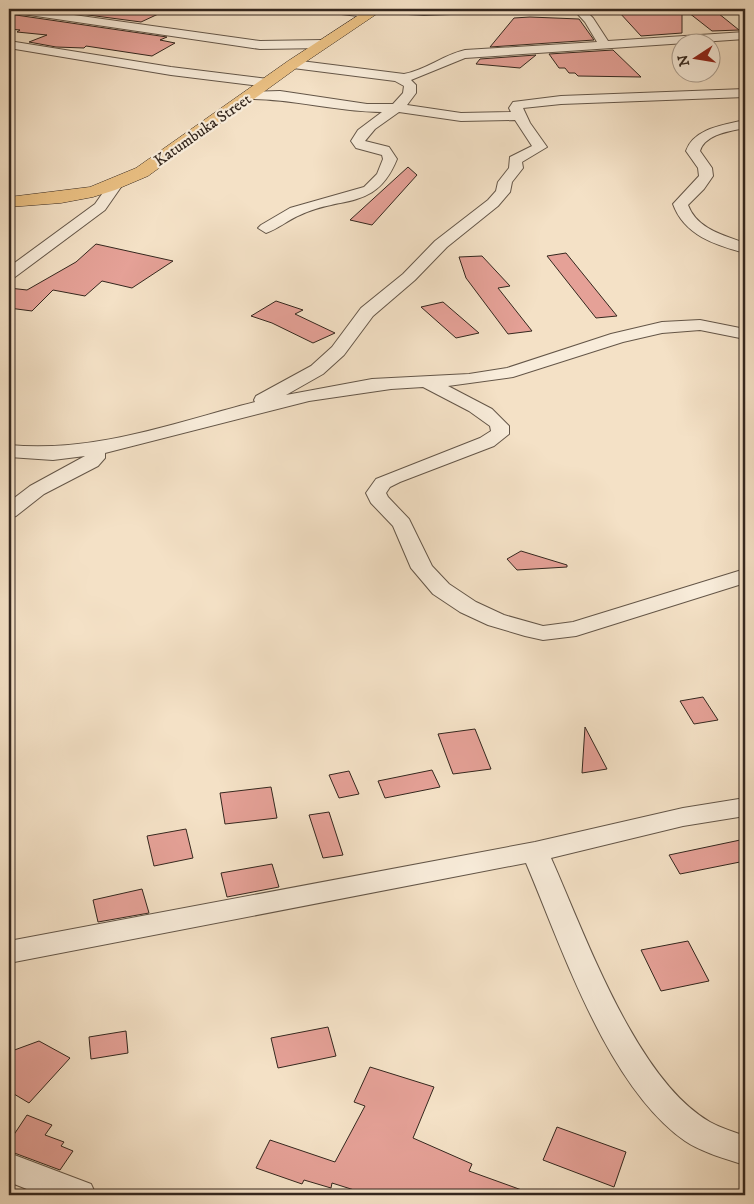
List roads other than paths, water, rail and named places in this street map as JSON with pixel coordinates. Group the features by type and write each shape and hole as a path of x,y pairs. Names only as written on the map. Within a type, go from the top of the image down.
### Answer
{"main road":[{"name":"Katumbuka Street","path":"9,202 93,193 114,187 142,172 293,64 373,11"}],"street":[{"path":"9,9 260,45 323,44"},
{"path":"324,9 432,12 504,9"},
{"path":"578,9 589,20 605,45"},
{"path":"400,79 420,75 443,61 460,55 745,36"},
{"path":"9,44 164,70 268,83"},
{"path":"308,54 332,61 349,71"},
{"path":"266,228 295,211 363,193 377,184 388,167 388,154 384,150 361,145 358,141 368,126 397,108 411,89 409,84 400,79 293,64"},
{"path":"241,412 316,370 338,350 366,312 413,274 458,230 493,203 502,192 505,182 516,168 515,160 540,147 519,116 516,106 523,103 745,93"},
{"path":"250,95 280,95 367,108 397,108 461,117 519,116"},
{"path":"745,124 714,131 695,145 693,151 705,168 706,176 700,186 680,204 687,220 697,229 745,248"},
{"path":"9,274 64,231 100,207 114,187"},
{"path":"9,263 93,193"},
{"path":"14,452 51,454 96,450 241,412 352,387 458,381 508,373 603,342 665,327 690,325 744,332"},
{"path":"427,382 488,415 498,422 501,428 499,434 487,442 393,478 383,483 376,493 378,499 402,524 422,568 455,600 510,625 543,632 557,632 596,624 702,588 745,576"},
{"path":"9,512 22,500 52,481 91,462 95,458 96,450"},
{"path":"14,452 52,481"},
{"path":"9,952 535,852 683,817 745,807"},
{"path":"535,852 610,1023 641,1074 664,1104 698,1132 715,1141 745,1151"},
{"path":"9,1167 79,1195"}]}
